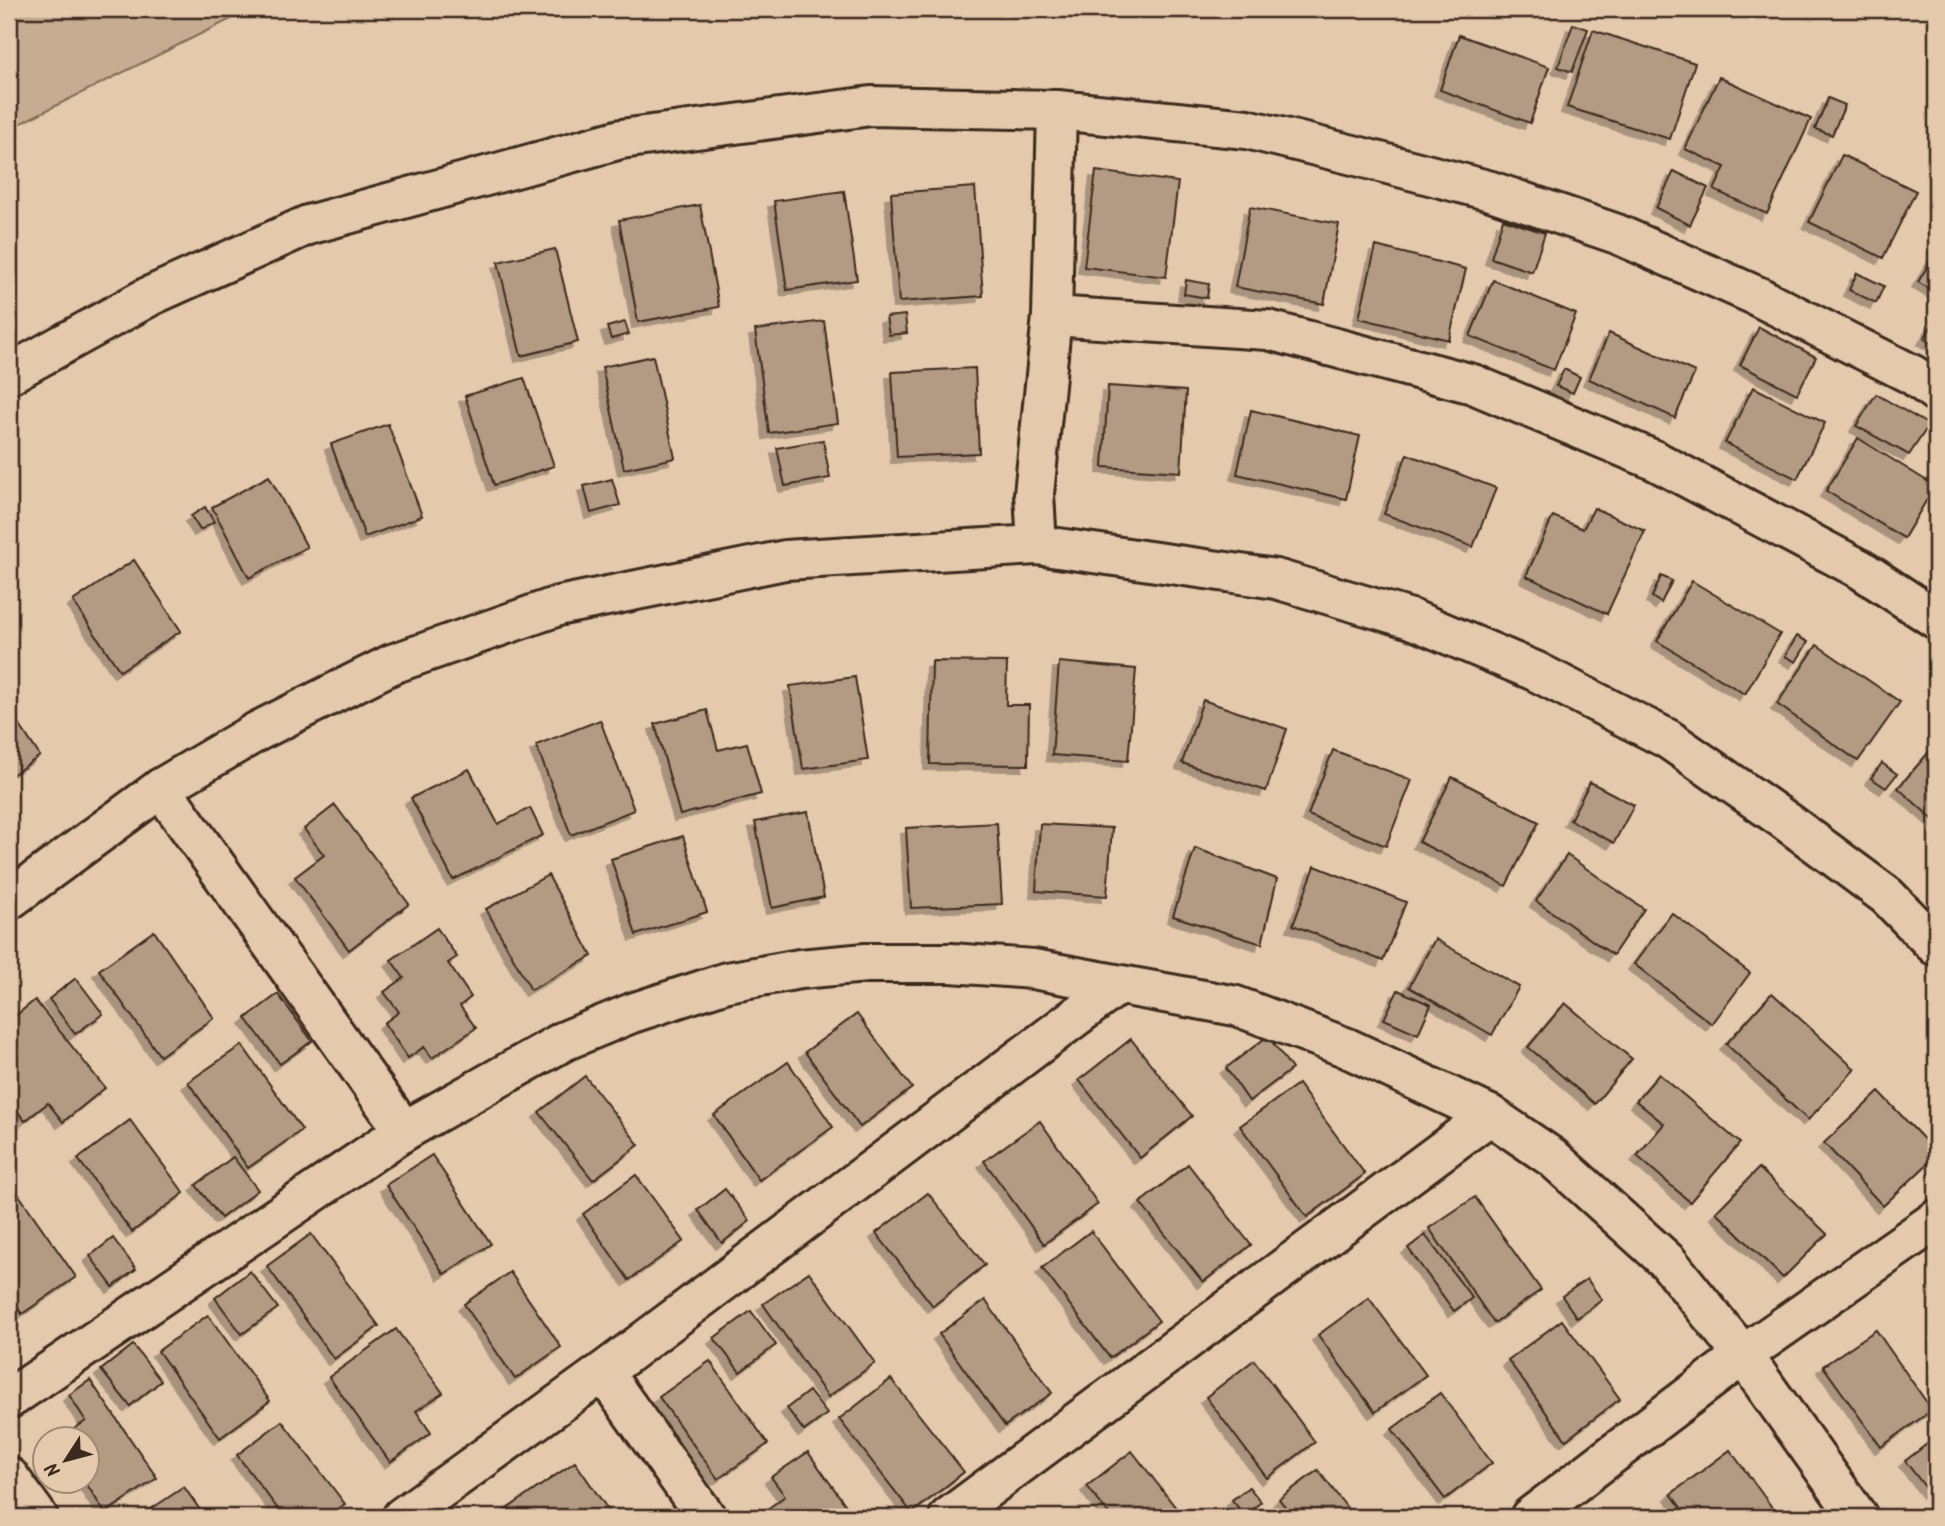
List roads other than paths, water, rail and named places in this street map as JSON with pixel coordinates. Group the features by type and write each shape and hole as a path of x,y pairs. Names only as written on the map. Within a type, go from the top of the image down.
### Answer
{"street":[{"path":"9,374 150,296 308,225 621,139 871,106 1056,110 1247,129 1492,191 1617,234 1757,296 1913,375 1936,392"},
{"path":"1037,545 1034,494 1052,316 1056,110"},
{"path":"1052,316 1268,330 1473,384 1654,460 1860,569 1936,619"},
{"path":"9,900 161,788 258,731 392,664 558,606 785,560 1037,545 1276,579 1410,619 1535,671 1668,739 1787,821 1886,896 1936,946"},
{"path":"161,788 404,1131"},
{"path":"9,1399 404,1131 564,1041 632,1013 727,982 800,969 866,963 939,963 1033,969 1236,1006 1345,1046 1490,1115 1553,1158 1668,1262 1743,1354 1858,1517"},
{"path":"401,1517 603,1373 1118,985"},
{"path":"948,1517 1490,1115"},
{"path":"1530,1517 1743,1354 1936,1220"},
{"path":"603,1373 706,1517"},
{"path":"9,1477 38,1517"}]}
